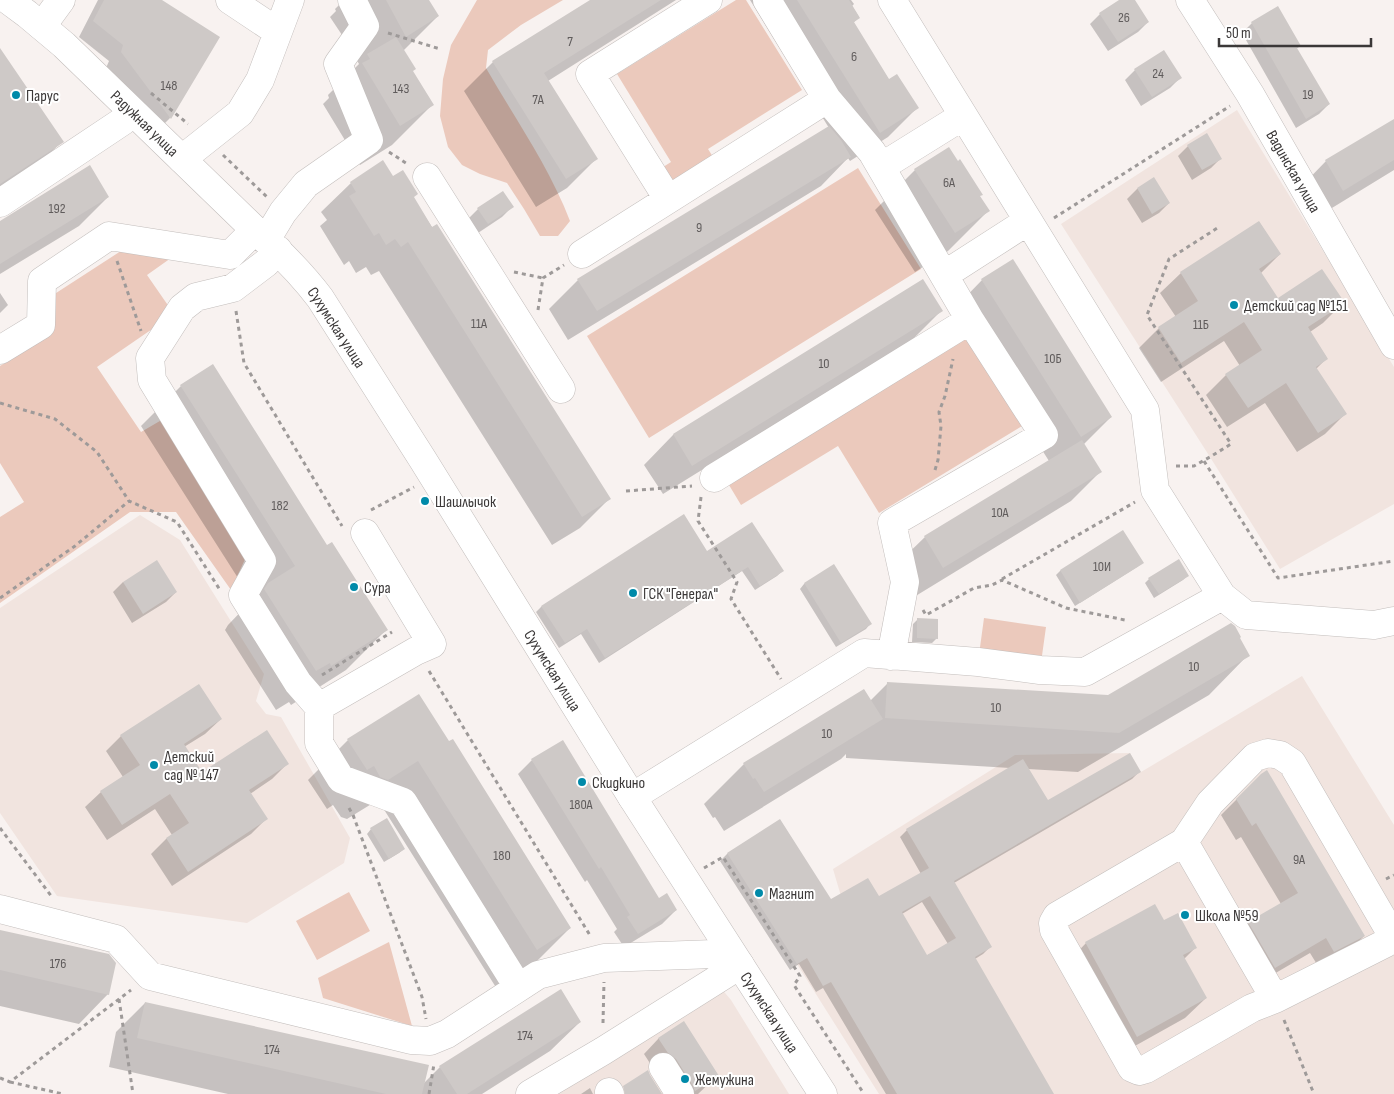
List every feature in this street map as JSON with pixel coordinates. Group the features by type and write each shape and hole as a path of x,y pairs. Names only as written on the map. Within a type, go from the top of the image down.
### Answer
{"main road":[{"name":"Радужная улица","path":"8,0 64,45 266,240"},
{"path":"42,26 61,0"},
{"path":"230,0 278,32"},
{"path":"182,159 240,113 260,80 290,0"},
{"path":"352,0 365,26 338,64 369,140 306,184 283,212 266,240 266,264 233,288 196,298 182,308 150,358 152,380 262,561 243,595 298,683 319,707 319,743 343,790 404,802 518,987"},
{"path":"668,199 590,74 708,0"},
{"path":"767,0 827,98 872,152 944,275 965,323 1044,435 892,523 905,582 891,656"},
{"path":"892,0 1145,410 1153,478 1222,596 1246,615 1374,626 1394,620"},
{"name":"Вадинская улица","path":"1190,0 1250,94 1394,345"},
{"path":"582,254 827,98"},
{"path":"881,167 963,116"},
{"path":"0,203 123,121"},
{"path":"427,177 560,389"},
{"path":"944,275 1031,226"},
{"path":"0,350 41,325 42,281 109,236 230,256 266,240"},
{"name":"Сухумская улица","path":"266,240 305,279 325,306 632,796 823,1094"},
{"path":"708,481 965,323"},
{"path":"319,707 416,651 432,644 356,523"},
{"path":"632,796 864,653 978,662 1040,670 1085,672 1222,596"},
{"path":"1268,753 1280,755 1292,763 1384,920 1391,936 1386,943 1275,998 1252,1008 1146,1069 1139,1071 1132,1068 1054,930 1053,923 1057,916 1184,842 1210,804 1255,757 1268,753"},
{"path":"1184,842 1275,998"},
{"path":"0,909 116,940 150,976 411,1040 430,1041 447,1034 538,975 604,958 714,954 734,957"},
{"path":"530,1094 603,1051 734,957"},
{"path":"663,1067 680,1094"}],"path":[{"path":"365,26 440,49"},
{"path":"1031,226 1250,94"},
{"path":"369,140 427,177"},
{"path":"905,582 926,615 974,588 992,585 1002,580 1153,478 1194,466 1231,444 1147,315 1169,259 1219,227"},
{"path":"533,345 543,278 582,254"},
{"path":"233,288 244,362 356,523 417,486"},
{"path":"925,504 938,460 942,426 939,412 965,323"},
{"path":"0,402 55,419 97,452 128,501 177,522 224,597"},
{"path":"1204,461 1278,578 1394,562"},
{"path":"626,491 708,481 698,521 737,582 732,599 792,697"},
{"path":"0,598 75,546 128,501"},
{"path":"1002,580 1066,608 1125,620 1141,641"},
{"path":"416,651 604,958 603,1051"},
{"path":"343,790 354,817"},
{"path":"343,790 422,997 434,1066 429,1094"},
{"path":"0,828 53,898"},
{"path":"702,869 722,856 800,976 794,985 864,1094"},
{"path":"10,1082 150,976"},
{"path":"1275,998 1314,1094"},
{"path":"119,999 133,1094"},
{"path":"0,1078 63,1094"}],"shaded area":[{"path":"477,0 563,0 521,25 488,50 486,68 542,162 562,201 570,221 558,236 540,236 507,183 480,174 462,165 448,147 440,116 443,79 451,45"},
{"path":"736,0 746,0 802,90 708,149 715,160 672,187 660,169 671,162 617,74"},
{"name":"Детский сад №151","path":"1237,110 1394,367 1394,504 1280,569 1061,224"},
{"path":"858,168 921,269 649,438 587,336"},
{"path":"124,249 171,258 147,275 174,314 97,367 141,432 165,418 246,557 231,590 176,512 130,512 0,603 0,517 24,502 0,463 0,366 50,334 53,295"},
{"path":"966,333 1022,426 879,513 838,446 741,505 726,480"},
{"name":"Детский сад № 147","path":"140,515 180,540 264,674 256,701 266,714 281,717 350,838 344,863 247,923 57,896 0,813 0,608"},
{"path":"984,618 1046,627 1040,670 978,662"},
{"name":"Школа №59","path":"1302,676 1394,825 1394,1094 879,1094 797,964 851,930 833,869 1015,755 1130,753 1141,772"},
{"path":"349,892 370,931 317,960 296,921"},
{"path":"389,942 412,1026 323,998 318,978"},
{"path":"720,987 731,1000 789,1094 548,1094"}],"building":[{"path":"104,0 162,0 220,37 171,119 121,52 123,45 93,21"},
{"path":"386,0 429,0 439,16 406,37"},
{"path":"590,0 661,0 544,73 598,159 566,179 492,61"},
{"path":"797,0 849,0 860,18 854,22 889,79 897,74 919,108 880,133"},
{"path":"1119,0 1135,0 1149,22 1118,42 1099,13"},
{"path":"1278,6 1301,46 1297,48 1330,104 1306,119 1251,22"},
{"path":"396,37 416,69 413,71 434,105 400,126 362,63 370,59 367,54"},
{"name":"Парус","path":"0,48 64,142 0,184"},
{"path":"1164,50 1182,78 1152,97 1134,69"},
{"path":"1394,119 1394,160 1343,191 1325,160"},
{"path":"829,126 841,140 851,157 597,311 577,279"},
{"path":"1207,133 1222,159 1202,170 1187,145"},
{"path":"949,147 958,161 960,159 983,195 980,196 990,211 955,233 914,169"},
{"path":"383,160 393,176 403,170 418,194 414,197 432,227 437,224 611,499 582,517 408,242 401,247 395,239 386,245 379,233 374,236 349,196 356,192 350,182"},
{"path":"90,165 109,197 0,264 0,221"},
{"path":"1154,177 1170,203 1152,214 1137,188"},
{"path":"503,191 514,207 488,224 477,208"},
{"path":"1259,221 1281,254 1259,269 1278,298 1322,269 1345,303 1308,327 1328,359 1316,367 1347,414 1318,433 1286,383 1248,408 1225,374 1262,350 1244,322 1181,363 1158,327 1198,301 1180,272"},
{"path":"1013,259 1112,417 1081,437 981,279"},
{"path":"923,279 943,311 692,466 673,434"},
{"path":"213,364 327,545 332,542 388,630 331,666 330,663 316,671 264,589 268,583 295,566 180,385"},
{"path":"1082,440 1102,472 943,568 924,536"},
{"name":"ГСК \"Генерал\"","path":"684,514 707,551 752,522 784,571 760,586 748,567 605,658 587,629 565,643 541,606"},
{"path":"1123,530 1144,563 1080,603 1060,570"},
{"path":"1179,559 1189,576 1159,594 1148,578"},
{"path":"157,560 177,592 143,614 123,582"},
{"path":"834,564 872,624 841,643 804,583"},
{"path":"917,618 938,619 938,639 917,638"},
{"path":"1231,623 1235,626 1250,656 1119,733 885,718 887,682 1108,695"},
{"path":"199,684 222,719 184,744 202,772 267,730 289,764 249,790 268,819 188,872 166,838 189,823 170,794 122,825 100,791 140,765 120,735"},
{"path":"864,689 883,719 764,792 743,763"},
{"path":"419,694 449,741 453,739 571,928 537,950 418,761 388,780 380,777 374,766 367,770 347,739"},
{"path":"563,740 659,898 667,893 677,910 638,934 627,917 630,915 601,867 599,869 531,759"},
{"path":"1130,753 1141,772 954,881 992,947 975,957 1054,1094 897,1094 831,982 823,986 807,958 797,964 727,853 780,819 831,899 868,878 879,896 929,868 906,829 1023,759 1048,800","holes":["930,896 956,938 927,955 902,912"]},
{"path":"1267,770 1365,936 1334,952 1326,938 1275,968 1248,922 1298,893 1256,823 1252,826 1236,799"},
{"path":"387,818 405,849 389,859 370,828"},
{"path":"1155,904 1164,920 1178,913 1197,948 1183,955 1207,998 1137,1037 1085,942"},
{"path":"0,930 109,954 116,963 109,995 0,970"},
{"path":"561,989 581,1022 467,1094 457,1094 439,1066"},
{"path":"145,1002 429,1065 422,1094 386,1094 137,1038"},
{"path":"684,1021 719,1076 695,1091 676,1059 668,1053 658,1038"},
{"path":"648,1070 662,1094 625,1094 623,1086"}],"place":[{"name":"Парус","path":"16,95"},
{"name":"Детский сад №151","path":"1234,305"},
{"name":"Шашлычок","path":"425,501"},
{"name":"Сура","path":"354,587"},
{"name":"ГСК \"Генерал\"","path":"633,593"},
{"name":"Детский сад № 147","path":"154,765"},
{"name":"Скидкино","path":"582,782"},
{"name":"Магнит","path":"759,893"},
{"name":"Школа №59","path":"1185,915"},
{"name":"Жемужина","path":"685,1079"}]}
